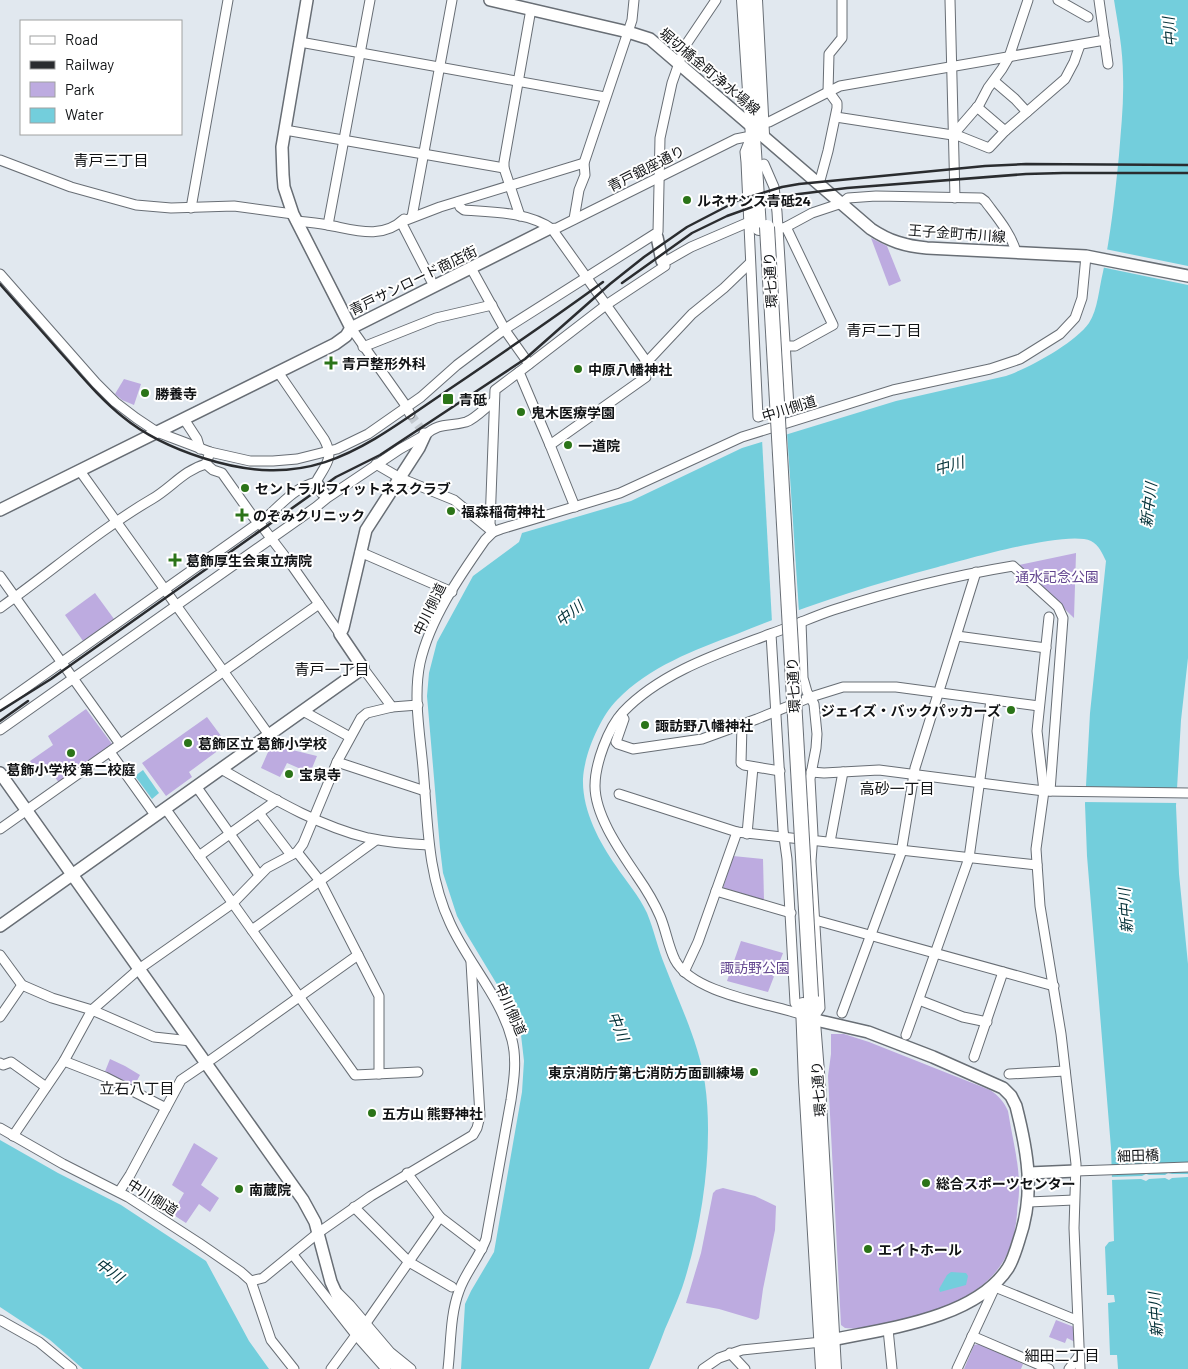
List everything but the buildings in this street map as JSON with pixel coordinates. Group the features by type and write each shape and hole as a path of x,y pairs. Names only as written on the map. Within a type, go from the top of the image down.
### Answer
{"main road":[{"name":"環七通り","path":"744,0 768,227"},
{"name":"環七通り","path":"755,0 757,130 764,164 768,227 808,1017 818,1085 827,1341 823,1369"},
{"name":"環七通り","path":"827,1341 834,1369"}],"street":[{"path":"191,208 228,0"},
{"path":"307,0 282,147 284,188 295,218 350,328 408,411"},
{"path":"328,225 370,0"},
{"path":"413,213 452,0"},
{"name":"堀切橋金町浄水場線","path":"490,0 532,6 650,39 757,130"},
{"path":"574,219 579,190 585,176 584,163 628,32 633,15 634,0"},
{"path":"0,274 84,369 116,402 157,432 200,449 234,459 261,461 297,459 337,449 358,440 408,411 457,366 506,329 656,236 659,230 658,177 661,130 685,46 716,0"},
{"path":"819,184 836,117 837,103 829,92 830,54 842,38 842,0"},
{"path":"950,0 955,198"},
{"path":"953,135 977,107 1009,57 1028,0"},
{"path":"1058,0 1088,17"},
{"path":"1099,0 1108,64"},
{"path":"520,216 504,168 504,162 532,6"},
{"name":"青戸銀座通り","path":"550,229 574,219 736,138 757,130 840,86 1105,40"},
{"path":"300,42 606,97"},
{"path":"836,117 953,135 989,148 1005,131 1064,79 1074,62 1080,45"},
{"path":"994,81 1015,98 1027,112"},
{"path":"977,107 1005,131"},
{"path":"285,130 504,168"},
{"name":"王子金町市川線","path":"757,130 871,229 884,238 904,245 943,249 1092,257 1188,276"},
{"path":"0,160 71,187 150,207 234,206 369,233 383,230 401,222 413,213 458,202 584,163"},
{"path":"662,262 691,247 768,227 842,203 848,198 876,196 981,198 985,200 1014,243 1016,252"},
{"path":"458,202 464,210 520,216 540,221 550,229 587,278 646,363 646,377 550,445"},
{"path":"401,222 434,286"},
{"path":"646,363 692,314 724,288 749,264 768,227"},
{"path":"768,227 833,324 795,346 786,346"},
{"path":"749,264 758,417 789,408 786,346 768,227"},
{"name":"青戸サンロード商店街","path":"0,510 335,344 346,336 350,328 550,229"},
{"path":"493,532 490,524 495,390 606,305 665,266 662,262 656,236"},
{"name":"中川側道","path":"448,1369 454,1314 459,1290 486,1239 511,1100 514,1057 512,1040 497,1004 450,924 432,867 418,705 421,662 438,616 481,546 493,532 501,528 630,490 742,437 893,390 990,369 1020,359 1060,334 1075,318 1092,257"},
{"path":"471,268 506,329 529,364"},
{"path":"363,347 436,318 492,305"},
{"path":"0,706 259,523 288,497 305,485 316,483 330,459 330,451 324,439 278,372"},
{"path":"519,372 575,507"},
{"path":"0,730 272,538 326,496 433,428 467,422 494,401"},
{"path":"184,419 197,439 200,449"},
{"path":"340,634 367,527 400,478 425,434"},
{"path":"206,464 210,452"},
{"path":"0,608 116,522 173,484 193,467 206,464"},
{"path":"206,464 213,470 222,473 272,538 392,707"},
{"path":"376,464 400,478 454,500 493,532"},
{"path":"80,471 269,735"},
{"path":"316,483 326,496"},
{"path":"360,552 452,592"},
{"path":"957,1369 994,1286 1014,1256 1029,1202 1029,1173 1016,1106 1011,1096 1003,1088 933,1057 868,1032 808,1017 707,986 684,972 675,958 652,897 621,853 604,818 596,796 595,777 600,757 621,715 645,693 680,672 723,652 839,608 932,582 1013,566 1058,608 1064,621 1049,791 1036,849 1040,906 1054,986 1076,1171 1074,1228 1076,1320 1080,1369"},
{"path":"842,1013 901,850 914,774 976,572"},
{"path":"0,576 120,744"},
{"path":"0,830 319,604"},
{"path":"1049,791 1037,731 1050,617"},
{"path":"801,622 803,678 807,692 814,704 817,734 811,772 813,841 811,861 820,1008 808,1017"},
{"path":"771,634 784,838 791,913 795,1003 808,1017"},
{"path":"957,636 1046,648"},
{"path":"0,926 363,668"},
{"path":"621,715 624,719 616,742 633,749 702,739 844,686 896,687 1039,706"},
{"path":"906,1035 968,858 991,700"},
{"path":"13,1136 64,1061 92,1010 139,969 233,903 267,868 294,854 303,844 337,762 361,718 367,714 392,707 418,705"},
{"path":"303,711 350,738"},
{"path":"742,725 742,763 744,766 780,770"},
{"path":"110,752 155,815"},
{"path":"337,762 425,791"},
{"path":"747,834 754,767"},
{"path":"221,769 313,819 343,831 376,840 429,845"},
{"path":"811,772 879,770 979,784 1049,791 1188,793"},
{"path":"830,842 843,772"},
{"path":"0,773 303,1200 315,1222 334,1290 349,1315 378,1350 399,1369"},
{"path":"196,786 259,875"},
{"path":"619,794 747,834 1037,865"},
{"path":"200,856 277,800"},
{"path":"165,808 355,1075 418,1072"},
{"path":"260,813 294,854 320,881 379,996 379,1074"},
{"path":"684,972 698,942 736,832"},
{"path":"252,930 376,840"},
{"path":"716,891 791,913"},
{"path":"815,920 1054,986"},
{"path":"0,955 22,985 52,998 92,1010 154,1037 191,1041"},
{"path":"119,1192 181,1080 358,955"},
{"path":"294,1369 272,1340 251,1281 263,1278 318,1233 354,1207 407,1173 473,1135 477,1128 479,1108 471,962"},
{"path":"974,1057 1003,972"},
{"path":"0,1016 22,985"},
{"path":"919,1000 963,1017 987,1022"},
{"path":"64,1061 105,1077 166,1108"},
{"path":"0,1063 3,1065 11,1062 46,1087"},
{"path":"1009,1074 1065,1070"},
{"name":"中川側道","path":"0,1128 63,1164 119,1192 207,1247 251,1281"},
{"name":"細田橋","path":"1076,1171 1188,1166"},
{"path":"1029,1173 1076,1171"},
{"path":"407,1173 440,1218 482,1248"},
{"path":"1029,1202 1074,1200"},
{"path":"354,1207 409,1262 452,1287"},
{"path":"366,1324 440,1218"},
{"path":"293,1255 356,1335 386,1369"},
{"path":"994,1286 1076,1320"},
{"path":"703,1369 730,1353 755,1348 827,1341 914,1323 952,1310 994,1286"},
{"path":"334,1290 350,1305 390,1352 411,1369"},
{"path":"0,1320 39,1342 72,1369"},
{"path":"888,1329 892,1369"},
{"path":"330,1369 356,1335"},
{"path":"972,1336 1049,1369"},
{"path":"730,1353 745,1369"},
{"path":"1069,1369 1079,1356"}],"green space":[{"path":"871,238 887,246 901,281 889,286"},
{"path":"124,379 141,384 134,405 122,400 115,394"},
{"name":"通水記念公園","path":"1076,553 1074,618 1019,565"},
{"path":"95,593 114,619 83,641 65,615"},
{"name":"葛飾小学校 第二校庭","path":"86,709 112,744 111,746 59,783 49,768 40,774 30,761 53,745 48,736"},
{"path":"207,717 227,744 189,772 192,777 166,796 142,763"},
{"path":"272,743 317,756 310,773 287,763 280,777 261,768"},
{"path":"733,856 763,859 764,900 723,888"},
{"name":"諏訪野公園","path":"741,941 783,953 768,992 727,981"},
{"name":"総合スポーツセンター","path":"831,1034 844,1034 869,1042 993,1092 1001,1099 1008,1111 1019,1181 1015,1231 1010,1247 996,1272 986,1282 960,1300 934,1311 859,1329 845,1328 841,1325 828,1076"},
{"path":"110,1059 140,1075 133,1088 104,1074"},
{"path":"194,1143 218,1158 201,1185 219,1198 210,1212 199,1204 186,1223 172,1214 184,1193 172,1185"},
{"path":"723,1188 755,1196 776,1206 775,1230 759,1318 756,1320 719,1309 686,1303 701,1253 713,1193"},
{"path":"1056,1320 1074,1327 1075,1342 1067,1338 1065,1343 1049,1337"},
{"path":"979,1344 1023,1364 1021,1369 964,1369 974,1345"}],"water":[{"path":"1114,0 1188,0 1188,658 1181,720 1176,806 1179,874 1188,964 1188,1369 1118,1369 1117,1355 1110,1355 1108,1303 1115,1302 1114,1295 1107,1295 1105,1247 1109,1242 1114,1241 1111,1148 1087,856 1085,804 1090,713 1106,561 1100,550 1091,541 1061,539 993,552 887,581 762,624 705,646 658,669 630,688 611,707 599,726 586,759 583,791 589,814 598,836 647,913 694,1039 702,1069 707,1108 707,1160 695,1240 682,1288 649,1369 461,1369 465,1304 494,1252 522,1092 524,1061 521,1035 510,1009 457,916 443,873 427,696 429,673 437,642 473,576 519,542 522,533 631,501 742,448 896,401 1006,376 1051,354 1082,331 1092,317 1098,298 1111,228 1119,155 1123,106 1123,66"},
{"path":"143,770 159,793 152,799 135,776"},
{"name":"中川","path":"0,1140 58,1173 121,1205 206,1261 249,1341 269,1369 83,1369 50,1340 0,1307"},
{"path":"951,1272 966,1273 968,1276 966,1285 940,1292 939,1289 947,1275"}],"pier":[{"path":"1105,249 1188,266 1188,285 1101,267"},
{"path":"787,432 799,612 772,622 762,439"},
{"path":"1083,788 1180,789 1179,803 1082,802"},
{"path":"1168,1173 1188,1174 1188,1177 1172,1178 1169,1180 1165,1178 1149,1179 1146,1181 1141,1179 1110,1180 1109,1177 1142,1176 1146,1174 1165,1175"}],"tunnel":[{"path":"410,414 424,433"}],"railway":[{"path":"0,711 51,679 336,477 380,455 525,359 610,284 644,257 687,227 739,200 799,184 985,166 1026,164 1188,165"},
{"path":"622,283 692,233 727,216 783,196 847,188 1026,174 1188,173"},
{"path":"0,284 98,394 114,410 141,430 171,446 203,458 242,468 277,470 308,467 338,458 365,444 548,322 603,282"},
{"path":"0,721 28,701"}],"place":[{"name":"ルネサンス青砥24","path":"687,200"},
{"name":"青戸整形外科","path":"331,363"},
{"name":"中原八幡神社","path":"578,369"},
{"name":"勝養寺","path":"145,393"},
{"name":"青砥","path":"448,399"},
{"name":"鬼木医療学園","path":"521,412"},
{"name":"一道院","path":"568,445"},
{"name":"セントラルフィットネスクラブ","path":"245,488"},
{"name":"福森稲荷神社","path":"451,511"},
{"name":"のぞみクリニック","path":"242,515"},
{"name":"葛飾厚生会東立病院","path":"175,560"},
{"name":"ジェイズ・バックパッカーズ","path":"1011,710"},
{"name":"諏訪野八幡神社","path":"645,725"},
{"name":"葛飾区立 葛飾小学校","path":"188,743"},
{"name":"葛飾小学校 第二校庭","path":"71,753"},
{"name":"宝泉寺","path":"289,774"},
{"name":"東京消防庁第七消防方面訓練場","path":"754,1072"},
{"name":"五方山 熊野神社","path":"372,1113"},
{"name":"総合スポーツセンター","path":"926,1183"},
{"name":"南蔵院","path":"239,1189"},
{"name":"エイトホール","path":"868,1249"}],"district":[{"name":"青戸三丁目","path":"111,160"},
{"name":"青戸二丁目","path":"884,330"},
{"name":"青戸一丁目","path":"332,669"},
{"name":"高砂一丁目","path":"897,788"},
{"name":"立石八丁目","path":"137,1088"},
{"name":"細田二丁目","path":"1062,1355"}],"water label":[{"name":"新中川","path":"1148,505"},
{"name":"新中川","path":"1125,911"},
{"name":"新中川","path":"1155,1315"}]}
